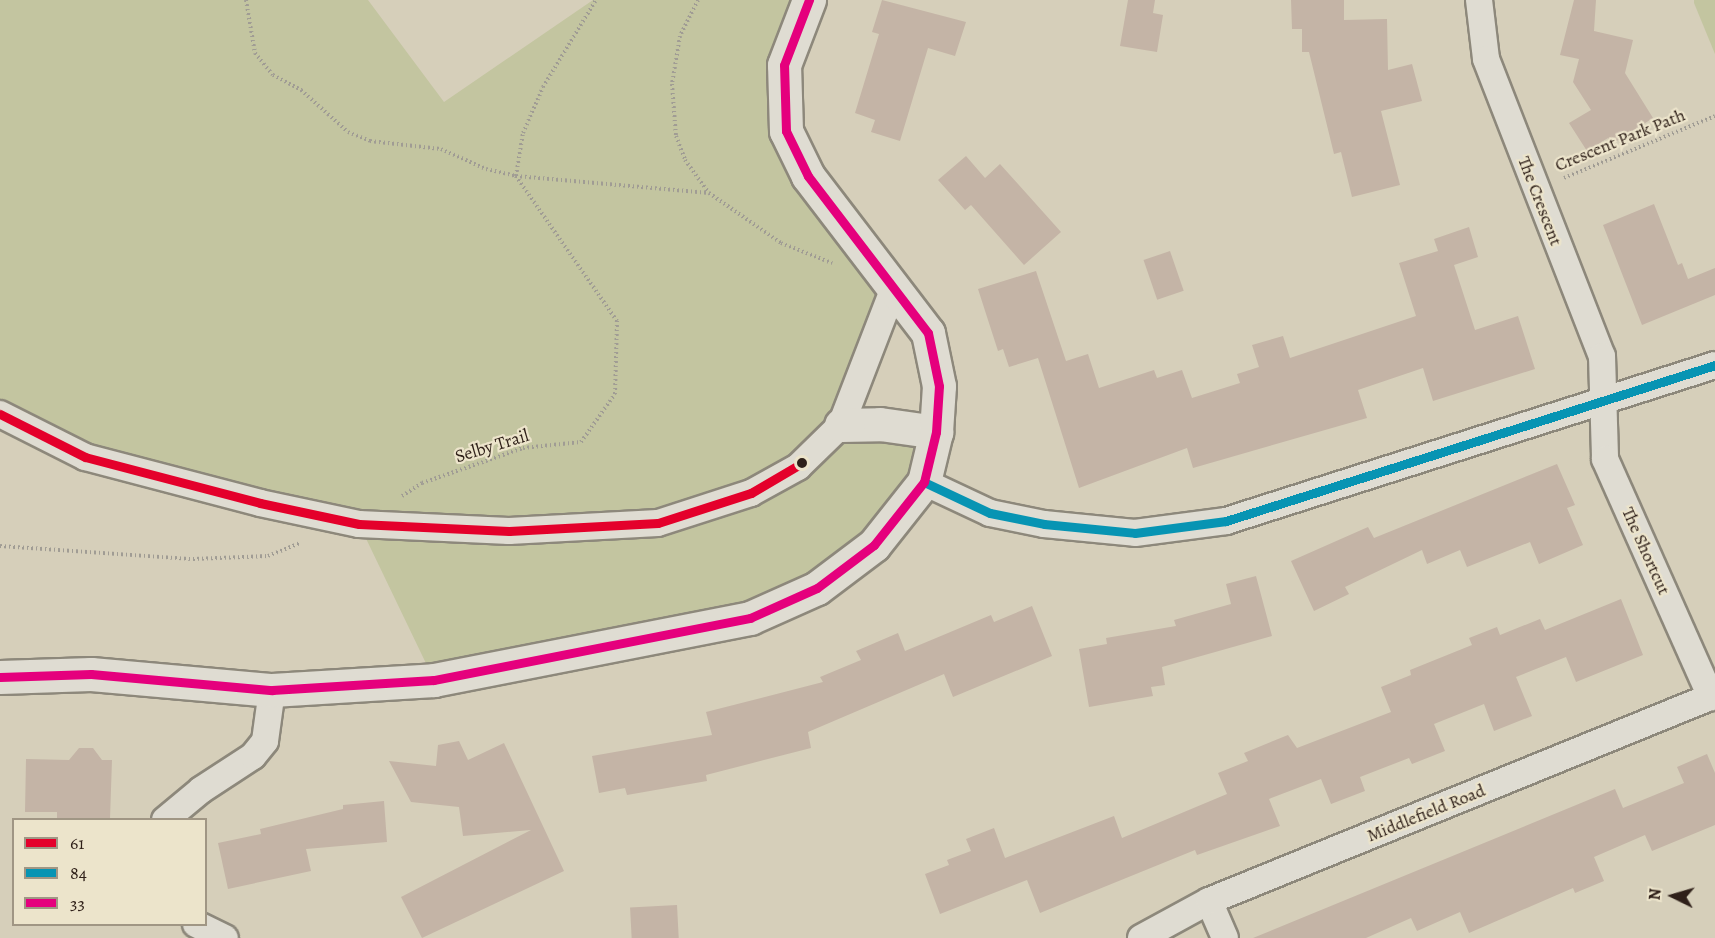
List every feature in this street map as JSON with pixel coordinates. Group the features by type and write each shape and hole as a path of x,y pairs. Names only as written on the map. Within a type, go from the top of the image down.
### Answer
{"street":[{"path":"0,677 91,674 272,690 434,680 750,618 817,588 874,545 924,482 936,432 939,386 928,333 808,176 786,131 784,65 809,0"},
{"name":"The Crescent","path":"1479,0 1486,59 1602,356 1603,401"},
{"path":"0,414 86,457 260,504 359,524 509,531 658,523 751,493 798,467 841,425 894,288"},
{"path":"924,482 990,513 1044,524 1146,531 1226,521 1715,365"},
{"name":"The Shortcut","path":"1603,401 1605,459 1713,696"},
{"path":"841,425 880,424 936,432"},
{"path":"166,818 253,756 265,741 272,690"},
{"name":"Middlefield Road","path":"1141,938 1209,901 1713,696"},
{"path":"1209,901 1225,938"},
{"path":"200,926 225,938"}],"path":[{"path":"246,0 255,54 273,75 301,90 348,132 370,141 441,149 486,169 516,176 709,193"},
{"path":"516,176 523,134 543,87 596,0"},
{"path":"698,0 680,36 672,84 676,136 685,160 709,193 781,243 843,267"},
{"name":"Crescent Park Path","path":"1535,189 1715,116"},
{"name":"Selby Trail","path":"359,524 422,483 523,448 580,442 615,394 617,321 516,176"},
{"path":"0,546 193,560 268,556 305,541"}],"green space":[{"path":"0,0 368,0 444,102 593,0 800,0 786,131 894,288 842,424 936,432 924,482 817,588 434,680 359,524 85,457 0,414"},
{"path":"1694,0 1715,0 1715,54 1694,3"}],"building":[{"path":"882,0 966,22 955,56 928,48 900,141 871,132 875,120 855,113 879,34 872,32"},
{"path":"1128,0 1155,0 1153,13 1163,15 1157,52 1120,46"},
{"path":"1291,0 1344,0 1344,20 1387,19 1388,70 1412,64 1422,101 1381,111 1400,185 1352,197 1341,152 1334,154 1309,52 1302,52 1302,29 1292,29"},
{"path":"1574,0 1596,0 1594,31 1633,40 1625,73 1653,118 1612,144 1608,138 1587,151 1569,123 1591,110 1573,82 1579,59 1560,55"},
{"path":"966,156 985,178 1000,164 1061,232 1024,265 971,205 965,210 938,180"},
{"path":"1654,204 1678,265 1682,263 1688,279 1715,268 1715,295 1642,325 1603,225"},
{"path":"1469,227 1478,257 1454,265 1475,330 1518,316 1535,369 1433,401 1423,368 1358,390 1367,418 1193,468 1187,448 1079,488 1038,358 1009,367 1003,349 998,351 978,289 1036,271 1066,361 1088,354 1099,388 1154,370 1157,378 1182,370 1192,398 1240,383 1237,374 1259,367 1252,345 1283,336 1290,358 1416,316 1399,263 1438,251 1434,239"},
{"path":"1170,251 1184,291 1157,300 1144,260"},
{"path":"1557,464 1575,505 1567,508 1583,545 1539,564 1530,542 1467,567 1460,550 1427,564 1422,550 1345,587 1349,594 1314,611 1291,561 1368,527 1374,538"},
{"path":"1256,576 1272,636 1162,667 1165,685 1151,687 1153,696 1089,707 1079,649 1107,644 1106,638 1176,626 1174,620 1231,604 1226,584"},
{"path":"1621,599 1643,655 1576,682 1566,657 1516,677 1532,716 1494,731 1484,704 1434,724 1445,751 1412,764 1409,758 1360,777 1365,791 1331,804 1321,779 1269,799 1280,826 1197,855 1195,850 1040,913 1027,880 940,914 925,874 949,865 947,860 971,851 966,839 994,828 1005,858 1114,816 1122,838 1227,794 1218,773 1248,761 1244,753 1288,735 1297,748 1391,712 1381,687 1411,675 1410,670 1472,645 1469,638 1497,627 1500,635 1540,619 1545,630"},
{"path":"1032,606 1052,656 953,697 944,674 808,732 811,748 706,775 707,781 627,795 625,788 599,793 592,756 712,735 706,712 823,682 820,677 861,660 856,651 898,633 905,651 991,615 994,622"},
{"path":"459,741 468,760 504,743 564,871 422,938 401,897 531,830 463,836 459,807 411,802 389,761 436,766 438,745"},
{"path":"79,748 93,748 102,760 112,760 110,818 57,818 57,812 25,812 26,759 69,760"},
{"path":"1707,754 1715,773 1715,825 1652,851 1645,835 1594,857 1604,881 1575,893 1573,888 1469,933 1460,912 1417,931 1411,918 1366,938 1253,938 1615,789 1623,808 1684,783 1677,767"},
{"path":"384,801 387,842 306,849 311,871 228,889 218,843 261,834 260,829 343,809 343,805"},
{"path":"677,905 679,938 632,938 630,907"}],"transit line":[{"name":"33","path":"0,677 91,674 272,690 434,680 750,618 817,588 874,545 924,482 936,432 939,386 928,333 808,176 786,131 784,65 809,0"},
{"name":"84","path":"924,482 990,513 1044,524 1135,533 1226,521 1715,365"},
{"name":"61","path":"0,414 85,457 260,503 359,524 509,531 658,523 751,493 802,463"}]}
